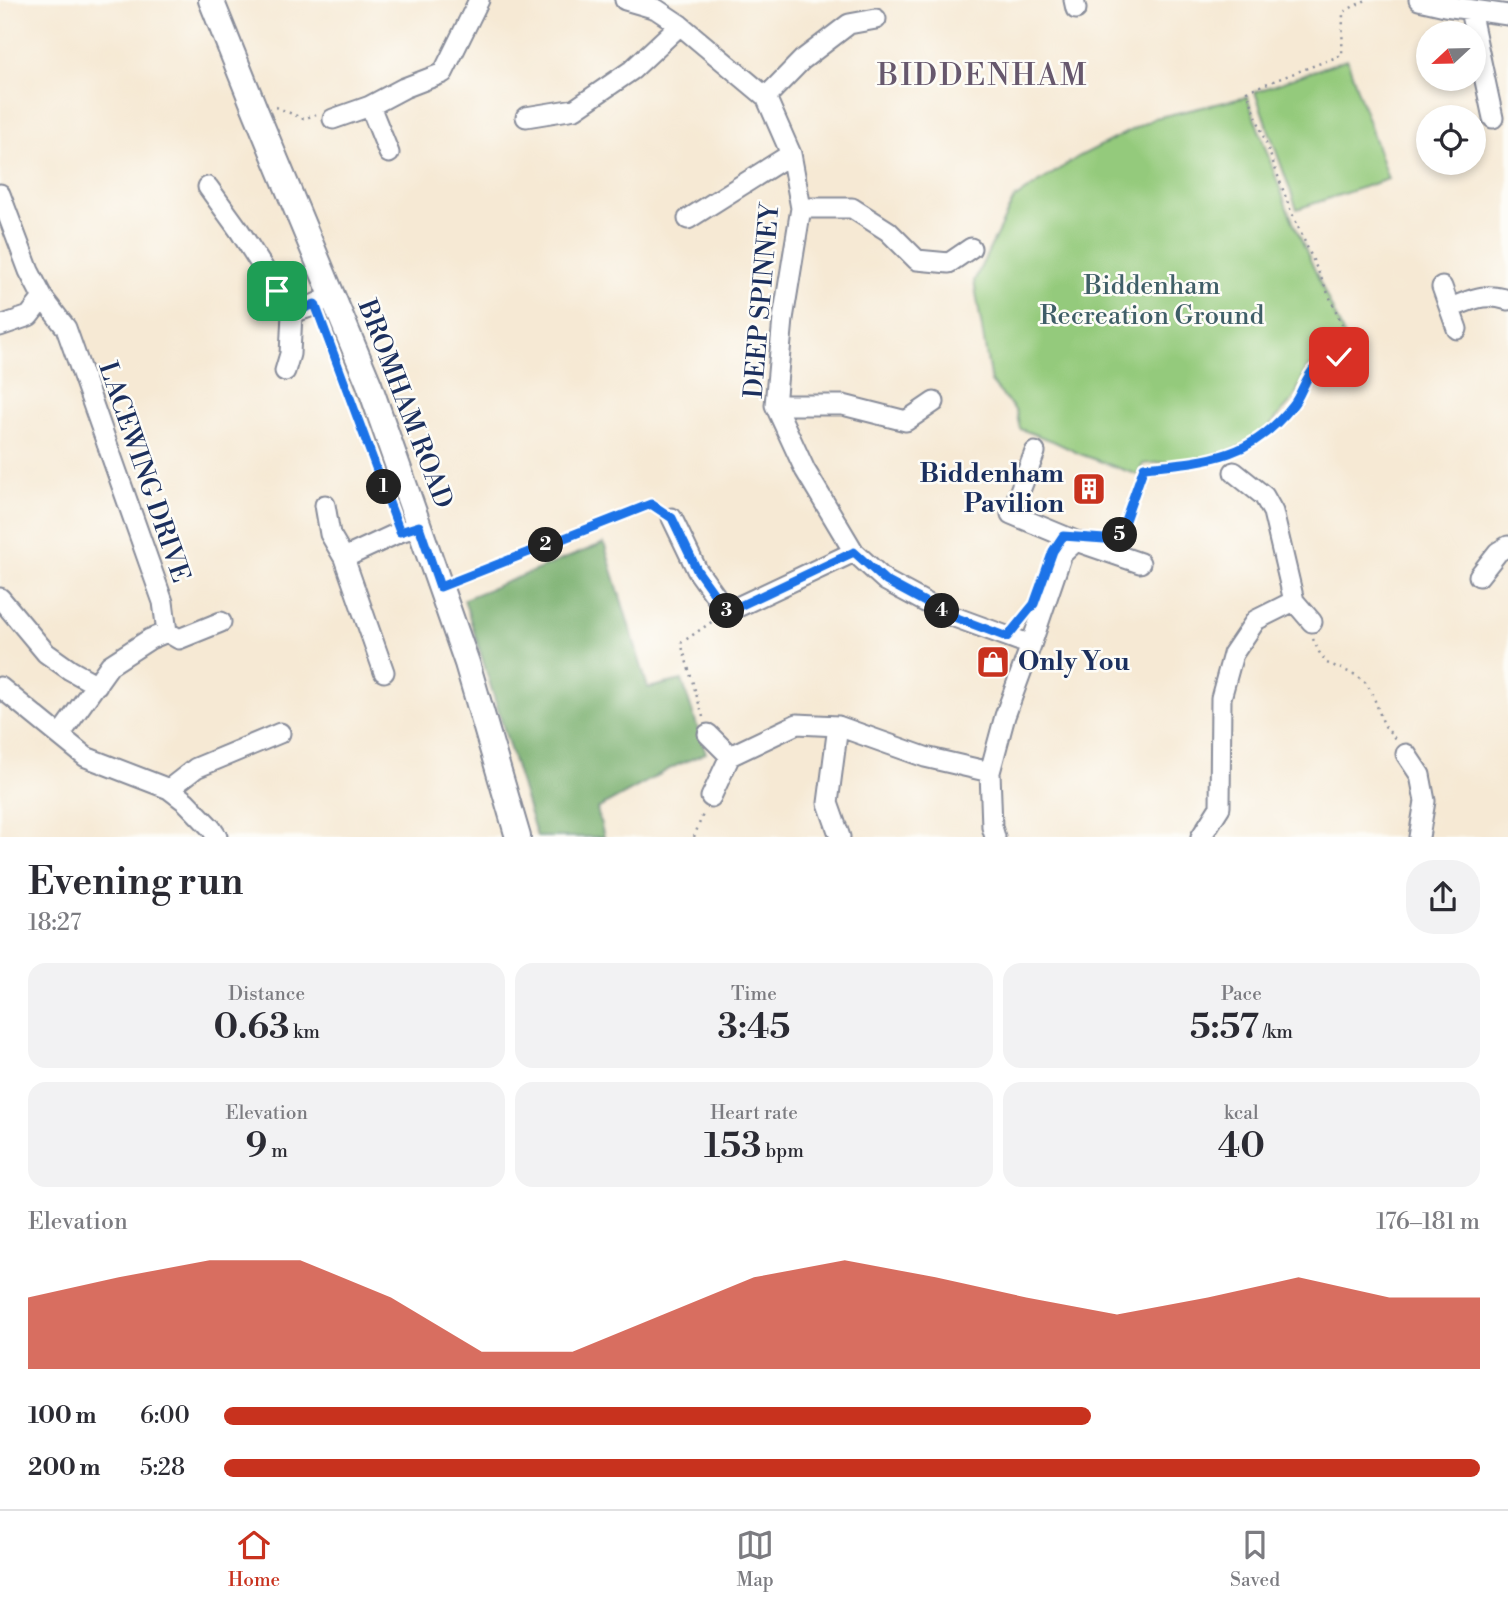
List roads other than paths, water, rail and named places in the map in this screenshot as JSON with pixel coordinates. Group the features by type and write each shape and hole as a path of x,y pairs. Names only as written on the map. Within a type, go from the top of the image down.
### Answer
{"main road":[{"name":"BROMHAM ROAD","path":"211,0 369,384 467,663 518,837"}],"street":[{"path":"333,119 370,106 404,88 443,73 479,0"},
{"name":"DEEP SPINNEY","path":"625,0 658,4 766,97 790,154 801,208 783,319 775,405 805,470 854,552 886,581 949,615 1031,645"},
{"path":"1419,0 1508,15"},
{"path":"1470,10 1493,118"},
{"path":"766,97 802,60 849,24 876,19"},
{"path":"526,117 575,109 632,70 680,25"},
{"path":"370,106 389,153"},
{"path":"688,219 790,154"},
{"path":"208,187 292,313 290,354 285,371"},
{"name":"LACEWING DRIVE","path":"0,194 29,271 43,298 66,328 163,602 167,632"},
{"path":"801,208 852,208 888,231 917,260 949,263 971,248"},
{"path":"1443,287 1457,329"},
{"path":"292,313 333,296"},
{"path":"1450,308 1485,296 1508,300"},
{"path":"0,326 29,316 43,298"},
{"path":"775,405 843,405 906,421 934,402"},
{"path":"1035,452 1011,514 1069,547 1140,563"},
{"path":"1234,472 1264,496 1272,512 1294,601 1312,622"},
{"path":"325,505 330,534 344,558 384,672"},
{"path":"672,518 697,570 727,612 854,552"},
{"path":"344,558 419,526"},
{"path":"1479,576 1498,552 1508,546"},
{"path":"995,837 992,827 990,772 1005,716 1069,547"},
{"path":"0,598 46,653 97,685"},
{"path":"1201,837 1220,807 1221,698 1233,654 1256,620 1294,601"},
{"path":"61,735 110,666 119,659 150,639 167,632 179,639 221,622"},
{"path":"0,687 86,757 169,789 186,802 216,837"},
{"path":"711,797 730,756 797,724 838,726 925,757 990,772"},
{"path":"838,726 828,803 840,837"},
{"path":"169,789 196,768 280,733"},
{"path":"708,734 730,756"},
{"path":"1406,754 1420,775 1425,801 1419,837"}],"place":[{"name":"Biddenham Pavilion","path":"1089,489"},
{"name":"Only You","path":"993,662"}],"district":[{"name":"BIDDENHAM","path":"983,76"}],"park label":[{"name":"Biddenham Recreation Ground","path":"1152,301"}]}
